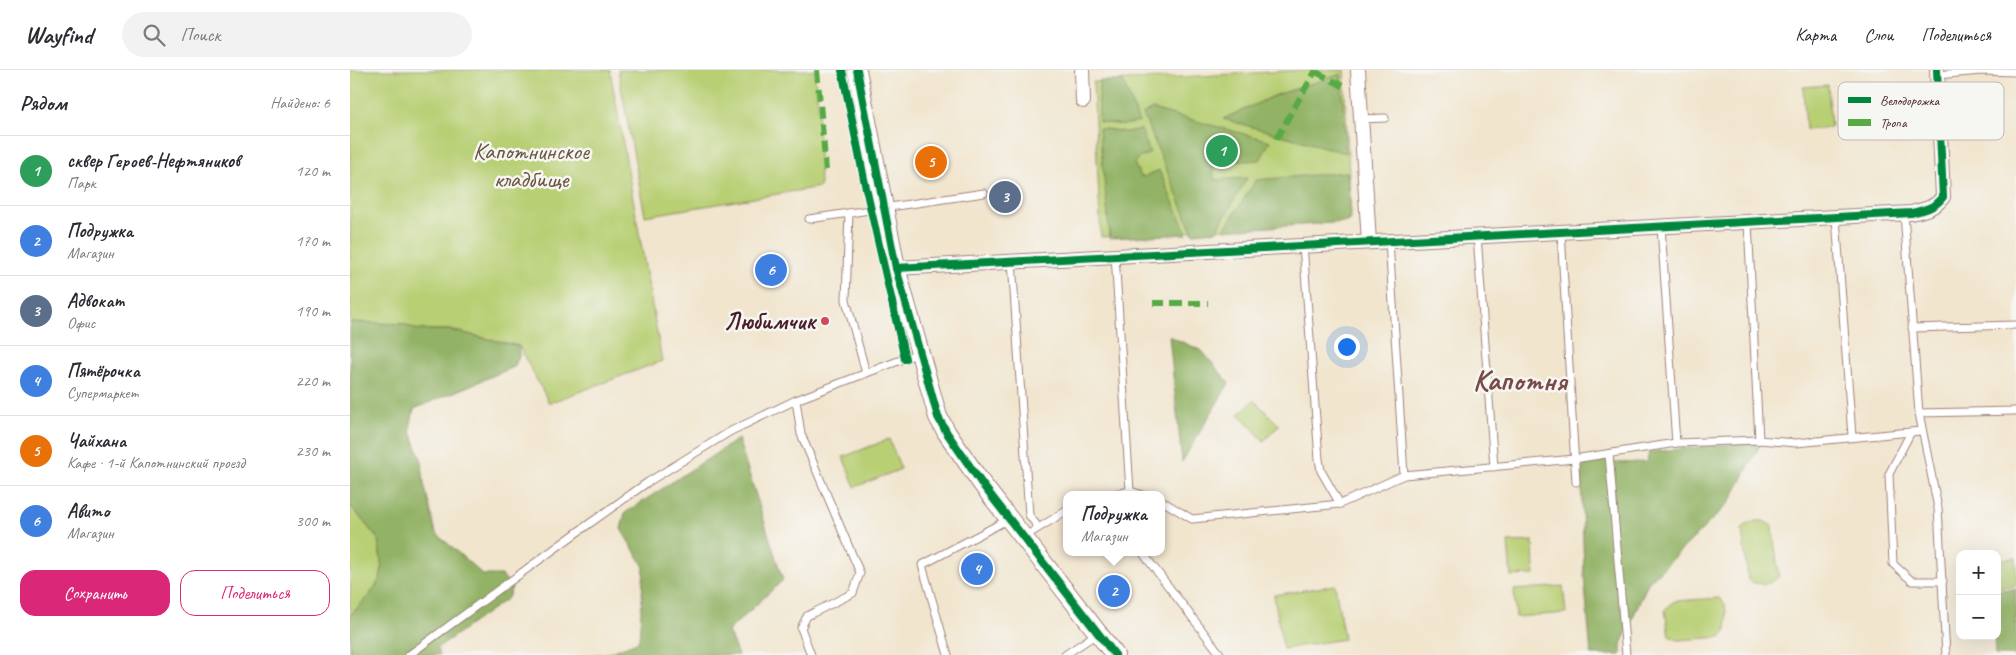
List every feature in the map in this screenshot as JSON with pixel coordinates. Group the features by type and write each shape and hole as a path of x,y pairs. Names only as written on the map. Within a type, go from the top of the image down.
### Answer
{"street":[{"path":"856,70 896,268 933,403 947,433 1009,519 1115,655"},
{"path":"1082,70 1083,101"},
{"path":"1358,70 1370,242"},
{"path":"896,268 1904,214 1929,208 1938,204 1943,197 1940,140"}],"lane":[{"path":"1937,72 2016,72"},
{"path":"1362,119 1386,118"},
{"path":"810,219 984,193"},
{"path":"849,213 846,300 866,373"},
{"path":"1904,214 1921,431 1938,508 1946,655"},
{"path":"1836,218 1852,436"},
{"path":"1748,222 1759,440"},
{"path":"1661,227 1676,443"},
{"path":"1561,233 1576,482"},
{"path":"1477,236 1494,467"},
{"path":"1389,241 1404,475"},
{"path":"1303,245 1319,459 1321,471 1340,504"},
{"path":"1115,255 1130,491"},
{"path":"1012,261 1029,515 1038,527"},
{"path":"1912,328 2016,325"},
{"path":"409,655 648,482 731,431 796,400 919,353"},
{"path":"796,400 801,434 860,573 853,593 807,616 801,628 811,655"},
{"path":"1919,413 2016,411"},
{"path":"1165,503 1192,520 1340,504 1404,475 1574,459 1676,443 1759,440 1796,443 1852,436 1921,431"},
{"path":"1911,432 1889,474 1893,564 1912,581 1943,581"},
{"path":"1609,454 1626,655"},
{"path":"1023,538 1063,513"},
{"path":"948,655 922,565 1009,519"},
{"path":"1145,556 1221,655"},
{"path":"1065,655 1098,633"}],"green space":[{"name":"Капотнинское кладбище","path":"350,70 610,70 662,361 549,403 519,346 450,330 418,330 404,324 350,323"},
{"path":"618,70 814,70 818,103 820,187 645,216"},
{"path":"1305,70 1344,70 1351,220 1101,237 1093,82"},
{"path":"1341,74 1346,153 1223,119 1276,95"},
{"path":"1099,81 1123,81 1139,122 1123,125 1099,122"},
{"path":"1828,85 1831,128 1806,130 1803,87"},
{"path":"1152,109 1270,141 1260,160 1213,163 1214,180 1247,178 1216,231 1193,233 1143,114"},
{"path":"1099,128 1126,132 1141,129 1150,153 1137,159 1134,163 1140,176 1144,177 1159,170 1187,234 1110,238"},
{"path":"1347,172 1351,213 1347,222 1224,230 1256,180"},
{"path":"350,323 404,324 418,330 450,330 519,346 519,357 514,367 414,409 410,429 422,462 424,484 436,533 483,575 502,575 512,587 508,598 437,648 440,655 350,655 350,616 371,593 380,579 382,568 378,539 350,505"},
{"path":"1169,336 1202,351 1229,383 1182,462"},
{"path":"1254,400 1279,425 1264,441 1239,414"},
{"path":"738,439 783,580 728,631 738,655 593,655 609,653 639,641 644,567 621,529 625,513"},
{"path":"889,439 901,469 855,487 843,457"},
{"path":"1762,441 1730,502 1648,583 1621,644 1621,655 1591,655 1584,575 1581,472 1587,460 1610,458 1615,463 1647,462 1649,452"},
{"path":"350,505 378,539 382,568 380,579 371,593 350,616"},
{"path":"1756,521 1763,521 1772,526 1779,576 1764,584 1748,580 1742,530 1746,525"},
{"path":"1533,541 1534,575 1511,576 1508,542"},
{"path":"2016,558 2016,586 2001,587 2001,559"},
{"path":"1335,585 1344,639 1283,649 1274,595"},
{"path":"1563,586 1566,613 1516,617 1514,590"},
{"path":"2016,589 2016,655 1995,655 1994,640 2001,640 2001,590"},
{"path":"1719,598 1725,604 1727,617 1726,630 1721,637 1678,640 1669,636 1665,610 1669,605 1675,601"}],"marked path":[{"path":"817,70 826,170"},
{"path":"1276,139 1316,70"},
{"path":"1316,72 1347,88"},
{"path":"1153,303 1208,303"}],"cycle path":[{"path":"842,70 865,184 905,359"},
{"path":"857,70 896,268 938,417 982,484 1115,655"},
{"path":"1937,70 1938,82"},
{"path":"896,268 1911,213 1925,210 1943,197 1940,140"}],"place":[{"name":"сквер Героев-Нефтяников","path":"1222,151"},
{"name":"Чайхана","path":"931,162"},
{"name":"Адвокат","path":"1005,197"},
{"name":"Авито","path":"771,270"},
{"name":"Любимчик","path":"825,321"},
{"name":"Пятёрочка","path":"977,569"},
{"name":"Подружка","path":"1114,591"}],"district":[{"name":"Капотня","path":"1520,380"}]}
